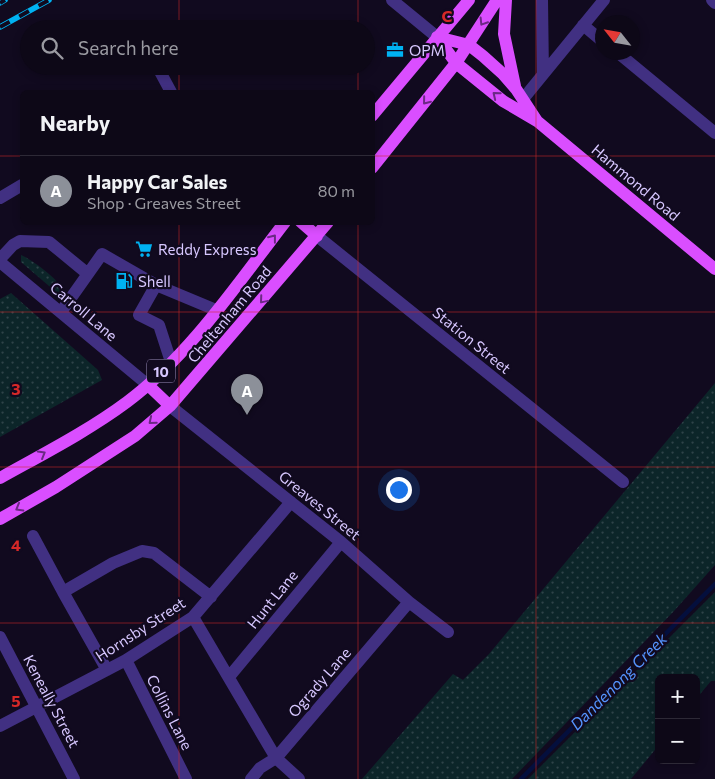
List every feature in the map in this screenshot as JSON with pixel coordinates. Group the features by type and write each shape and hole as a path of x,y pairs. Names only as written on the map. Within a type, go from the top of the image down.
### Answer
{"main road":[{"path":"375,112 469,0"},
{"path":"375,164 456,63 496,0"},
{"path":"506,0 504,34 520,94"},
{"path":"438,37 468,45"},
{"name":"Hammond Road","path":"438,37 456,63 503,101 537,121 715,269"},
{"name":"Hammond Road","path":"468,45 496,67 520,94 537,121"},
{"name":"Cheltenham Road","path":"0,478 101,420 148,384 171,362 216,310 283,225"},
{"name":"Station Street","path":"305,225 317,236"},
{"name":"Cheltenham Road","path":"0,519 56,487 135,436 170,406 326,225"},
{"path":"148,384 170,406"}],"street":[{"path":"392,0 438,37"},
{"path":"542,0 543,74"},
{"path":"520,94 543,74 604,0"},
{"path":"712,0 715,3"},
{"path":"584,25 595,34"},
{"path":"627,60 715,133"},
{"path":"162,75 170,90"},
{"path":"0,198 20,186"},
{"name":"Station Street","path":"317,236 623,482"},
{"path":"0,261 13,245 20,241 50,242 88,274"},
{"path":"61,312 102,254 156,285 216,310"},
{"name":"Carroll Lane","path":"0,261 148,384"},
{"path":"156,285 139,315 159,326 171,362"},
{"name":"Greaves Street","path":"170,406 341,542 409,602 448,632"},
{"name":"Hornsby Street","path":"0,726 126,660 193,617 291,502"},
{"path":"33,536 107,670"},
{"name":"Hunt Lane","path":"229,677 341,542"},
{"path":"63,592 113,563 142,551 154,553 211,597"},
{"name":"Ogrady Lane","path":"251,779 260,768 276,758 409,602"},
{"path":"193,617 276,758 299,779"},
{"name":"Keneally Street","path":"0,637 74,779"},
{"name":"Collins Lane","path":"126,660 186,779"}],"green space":[{"path":"21,255 52,277 63,292 56,292 21,262"},
{"path":"11,293 98,370 102,380 0,437 0,299"},
{"path":"715,383 715,565 674,611 512,779 362,779 453,674 463,680 489,654"},
{"path":"715,592 715,681 711,681 700,694 700,674 655,674 655,750 631,779 528,779"}],"waterway":[{"name":"Dandenong Creek","path":"521,779 715,584"}],"railway":[{"path":"0,3 5,0"},
{"path":"0,27 49,0"}],"place":[{"name":"OPM","path":"395,50"},
{"name":"Reddy Express","path":"144,249"},
{"name":"Shell","path":"124,281"},
{"name":"Happy Car Sales","path":"247,415"}]}
